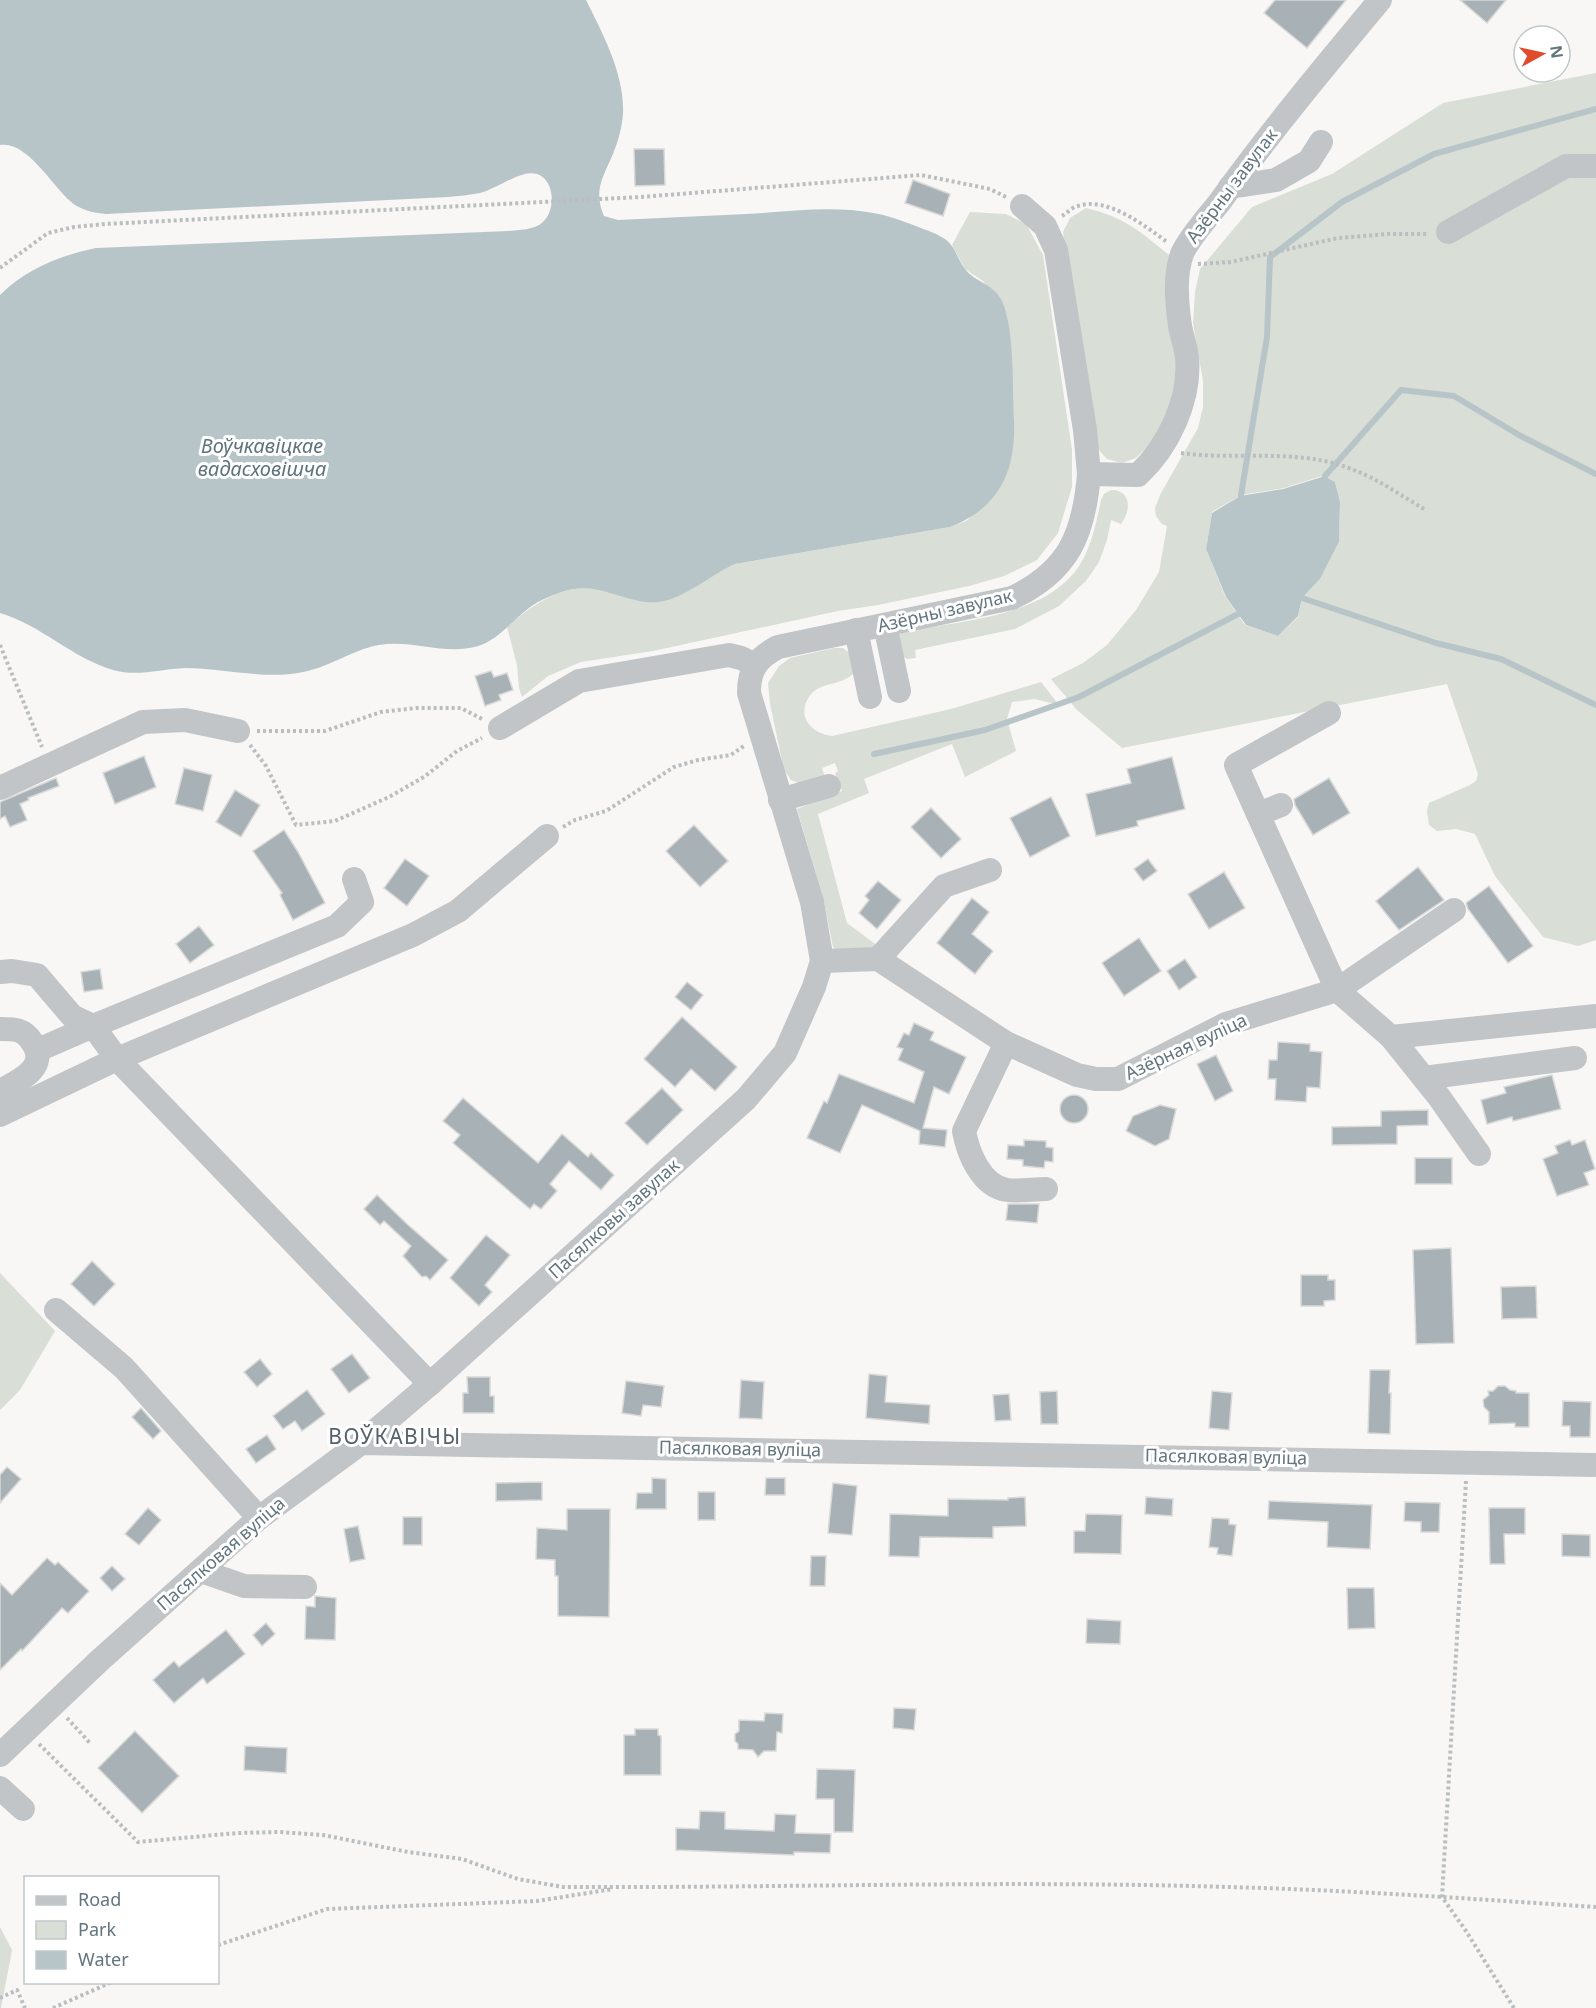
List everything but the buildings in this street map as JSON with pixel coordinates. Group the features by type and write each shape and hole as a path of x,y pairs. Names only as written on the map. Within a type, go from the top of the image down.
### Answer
{"street":[{"name":"Азёрны завулак","path":"755,665 765,654 778,647 1012,598 1044,580 1056,568 1075,543 1084,511 1089,474 1138,475 1151,464 1178,414 1185,384 1187,358 1178,309 1181,259 1230,187 1307,88 1380,0"},
{"path":"1230,187 1276,180 1308,161 1321,142"},
{"path":"1448,232 1566,166 1596,166"},
{"path":"1022,206 1045,226 1056,250 1085,430 1089,474"},
{"path":"885,625 899,691"},
{"path":"856,630 870,697"},
{"path":"500,728 579,681 729,655 741,658 755,665 749,679 749,693 812,902 822,961 878,959 944,886 990,870"},
{"path":"1329,713 1236,765 1336,990 1390,1036 1424,1078 1479,1154"},
{"path":"0,788 143,722 185,720 238,731"},
{"path":"780,800 829,786"},
{"path":"1258,814 1281,806"},
{"path":"0,1115 117,1059 413,935 458,911 547,836"},
{"path":"38,1050 337,926 362,902 354,879"},
{"name":"Азёрная вуліца","path":"878,959 1006,1043 1077,1075 1096,1079 1118,1079 1226,1024 1336,990 1454,910"},
{"name":"Пасялковы завулак","path":"361,1443 430,1384 746,1099 785,1053 814,987 822,961"},
{"path":"0,972 12,971 37,975 72,1016 93,1026 117,1059 430,1384"},
{"path":"1390,1036 1596,1016"},
{"path":"0,1029 26,1032 38,1050 38,1060 32,1070 22,1080 0,1091"},
{"path":"1006,1043 964,1131 967,1146 982,1173 993,1185 1006,1190 1046,1189"},
{"path":"1424,1078 1575,1058"},
{"path":"56,1310 124,1368 258,1518"},
{"name":"Пасялковая вуліца","path":"0,1755 99,1661 258,1518 361,1443 1596,1465"},
{"path":"201,1571 244,1586 305,1587"},
{"path":"0,1788 23,1809"}],"path":[{"path":"0,268 48,233 74,227 641,197 921,175 990,189 1022,206"},
{"path":"1045,226 1076,206 1089,204 1118,210 1181,259 1231,262 1338,238 1448,232"},
{"path":"1159,450 1193,454 1265,455 1320,460 1354,470 1426,510"},
{"path":"0,645 50,766"},
{"path":"238,731 325,731 381,712 416,708 461,708 500,728"},
{"path":"238,731 266,766 296,825 335,821 389,797 424,777 457,751 500,728"},
{"path":"547,836 575,820 606,811 674,767 698,760 731,755 760,734"},
{"path":"1467,1462 1442,1897 1514,2008"},
{"path":"54,1704 90,1743"},
{"path":"26,1731 74,1776 138,1842 237,1833 279,1832 323,1835 408,1852 462,1859 518,1879 563,1887 1068,1884 1237,1887 1596,1907"},
{"path":"219,1945 327,1909 537,1901 625,1887"},
{"path":"53,2008 110,1984"},
{"path":"0,1998 17,1990 25,2008"}],"green space":[{"path":"1596,73 1596,940 1578,946 1543,937 1495,876 1475,834 1456,829 1437,831 1429,825 1427,811 1429,803 1470,785 1476,781 1478,774 1447,684 1122,748 1077,710 1051,679 1083,663 1107,645 1136,610 1159,572 1167,526 1162,524 1156,516 1155,508 1161,493 1198,428 1203,407 1203,381 1193,323 1195,292 1200,269 1252,207 1332,174 1443,103 1540,84 1572,84 1572,78","holes":["1325,475 1335,482 1340,502 1339,542 1320,579 1302,598 1298,617 1278,636 1245,625 1225,596 1206,549 1212,512 1241,495 1284,488"]},
{"path":"1086,208 1111,216 1131,226 1169,255 1178,375 1171,408 1152,442 1136,458 1122,463 1107,459 1095,446 1063,232 1070,218"},
{"path":"970,212 1006,214 1026,224 1043,255 1072,450 1072,487 1058,533 1037,560 1004,576 969,586 838,611 653,651 581,662 548,676 522,697 517,665 507,627 529,609 553,596 579,588 593,588 641,600 661,601 690,590 735,564 950,527 966,521 990,500 1014,430 1010,338 1007,316 983,281 965,269 952,245"},
{"path":"1111,490 1123,493 1126,497 1127,513 1121,524 1111,520 1099,562 1086,581 1059,606 1015,629 915,650 916,658 907,659 901,656 899,634 1007,612 1037,601 1063,584 1080,565 1092,538 1101,500 1104,494"},
{"path":"843,648 851,654 854,673 842,680 818,688 809,697 804,711 808,723 825,735 832,736 951,709 1041,682 1059,705 1035,699 1012,702 1007,719 1016,751 965,777 952,744 864,779 869,793 818,814 847,923 878,946 840,954 833,947 823,897 797,809 842,791 835,773 838,771 835,763 822,768 825,777 801,784 791,780 784,770 770,704 768,683 779,666 790,658"},
{"path":"0,1273 55,1331 20,1390 0,1410"},
{"path":"0,1927 12,1950 1,2008 0,2008"}],"water":[{"name":"Воўчкавіцкае вадасховішча","path":"0,0 586,0 612,55 623,99 619,134 599,191 604,216 618,220 809,210 857,211 890,217 945,239 952,246 969,274 994,290 1002,301 1006,313 1012,358 1014,437 1012,455 1002,485 982,509 950,527 735,564 668,600 646,602 589,588 565,591 533,605 492,639 466,649 404,644 379,645 309,671 284,675 185,668 131,673 98,665 29,625 0,613 0,295 21,278 45,264 96,248 522,230 535,227 543,222 550,210 552,196 543,177 531,173 480,193 448,197 106,214 86,210 67,198 21,150 0,145"},
{"path":"1325,476 1335,482 1340,502 1339,542 1320,579 1302,598 1298,616 1278,636 1246,625 1226,597 1206,549 1212,513 1240,496 1283,489"}],"waterway":[{"path":"1242,501 1241,495 1267,337 1270,257 1342,202 1434,154 1596,109"},
{"path":"1323,482 1325,476 1401,390 1454,396 1519,435 1596,474"},
{"path":"1296,600 1302,598 1436,643 1501,659 1596,705"},
{"path":"874,754 985,730 1079,697 1245,612"}],"district":[{"name":"ВОЎКАВІЧЫ","path":"395,1437"}]}
